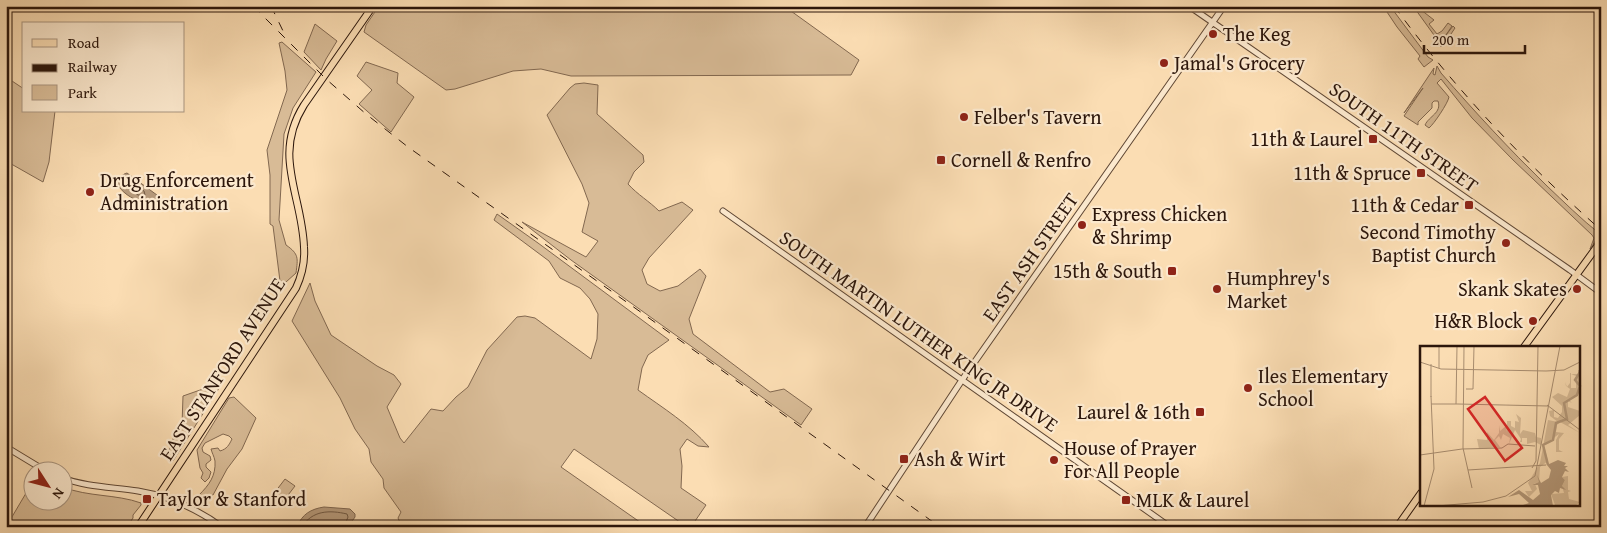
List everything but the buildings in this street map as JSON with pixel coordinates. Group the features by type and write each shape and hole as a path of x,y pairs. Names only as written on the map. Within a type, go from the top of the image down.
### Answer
{"main road":[{"name":"EAST STANFORD AVENUE","path":"138,527 296,288 302,271 304,247 289,166 289,146 292,131 304,105 373,6"},
{"path":"1525,346 1601,241"},
{"path":"1397,527 1420,494"}],"street":[{"name":"SOUTH 11TH STREET","path":"1189,6 1601,293"},
{"name":"EAST ASH STREET","path":"864,527 962,380 1224,6"},
{"name":"SOUTH MARTIN LUTHER KING JR DRIVE","path":"723,211 1170,527"},
{"path":"6,447 27,460"},
{"path":"72,481 159,496 190,507 222,527"}],"green space":[{"path":"379,6 784,6 859,60 851,75 571,76 541,69 513,71 446,90 364,32 366,25"},
{"path":"1383,6 1390,6 1428,57 1433,60 1424,67 1418,59 1420,56"},
{"path":"1413,6 1416,6 1434,20 1429,24 1437,34 1448,23 1452,26 1446,35 1453,26 1455,28 1445,43 1446,38 1444,37 1444,43 1441,47 1439,42"},
{"path":"315,24 337,41 321,70 304,52"},
{"path":"282,42 316,72 293,108 284,134 279,220 286,245 297,257 296,273 286,282 280,281 273,226 270,224 270,175 267,150 287,90 279,43"},
{"path":"366,62 398,73 397,83 414,97 391,132 359,104 372,90 357,76"},
{"path":"1437,66 1454,88 1519,158 1600,234 1590,249 1594,238 1592,235 1472,118 1441,79 1437,83 1449,97 1444,108 1429,128 1425,125 1437,111 1438,101 1432,103 1432,108 1418,122 1418,125 1404,116 1423,88 1404,113 1434,68 1433,74 1435,75"},
{"path":"6,77 22,88 22,112 55,112 49,162 43,182 6,161"},
{"path":"575,84 598,85 597,114 643,155 644,162 634,172 628,184 659,211 682,202 693,210 649,258 642,270 647,284 660,291 678,286 700,269 706,276 689,319 693,334 770,392 784,389 812,409 801,425 571,260 522,222 586,257 598,241 582,232 589,203 582,184 547,115 570,88"},
{"path":"497,214 669,340 648,355 642,368 638,390 684,424 709,447 698,446 687,439 680,449 682,466 681,488 706,505 691,527 687,527 574,449 561,467 647,527 402,527 398,518 401,512 384,488 383,479 371,462 369,449 355,429 340,398 292,321 310,283 315,301 331,335 377,366 394,375 401,384 387,407 404,443 431,409 443,411 468,387 487,350 517,317 535,318 591,359 597,339 598,314 590,299 580,288 560,278 549,261 494,220"},
{"path":"223,382 173,461 168,454 176,430 182,425 183,396"},
{"path":"234,397 256,418 242,449 227,469 213,495 205,499 199,495 209,484 213,476 215,461 211,449 218,448 220,451 232,439 223,434 205,443 202,448 203,452 210,456 211,460 206,464 206,467 211,472 205,482 201,478 203,473 200,468 197,450 229,398"},
{"path":"285,479 295,486 282,503 272,496"},
{"path":"72,490 141,503 127,527 6,527 22,500 22,510 72,510"}],"water":[{"path":"127,173 161,198 158,202 152,200 141,201 124,192 117,184 120,177"},
{"path":"324,507 350,509 355,514 355,517 348,527 297,527 308,513"}],"railway":[{"path":"253,6 326,79 408,147 940,527"},
{"path":"271,6 284,33"},
{"path":"1394,6 1417,37 1491,124 1601,230"}],"place":[{"name":"The Keg","path":"1213,34"},
{"name":"Jamal's Grocery","path":"1164,63"},
{"name":"Felber's Tavern","path":"964,117"},
{"name":"11th & Laurel","path":"1373,139"},
{"name":"Cornell & Renfro","path":"941,160"},
{"name":"11th & Spruce","path":"1421,173"},
{"name":"Drug Enforcement Administration","path":"90,192"},
{"name":"11th & Cedar","path":"1469,205"},
{"name":"Express Chicken & Shrimp","path":"1082,225"},
{"name":"Second Timothy Baptist Church","path":"1506,243"},
{"name":"15th & South","path":"1172,271"},
{"name":"Humphrey's Market","path":"1217,289"},
{"name":"Skank Skates","path":"1577,289"},
{"name":"H&R Block","path":"1533,321"},
{"name":"Iles Elementary School","path":"1248,388"},
{"name":"Laurel & 16th","path":"1200,412"},
{"name":"Ash & Wirt","path":"904,459"},
{"name":"House of Prayer For All People","path":"1054,460"},
{"name":"Taylor & Stanford","path":"147,499"},
{"name":"MLK & Laurel","path":"1126,500"}]}
